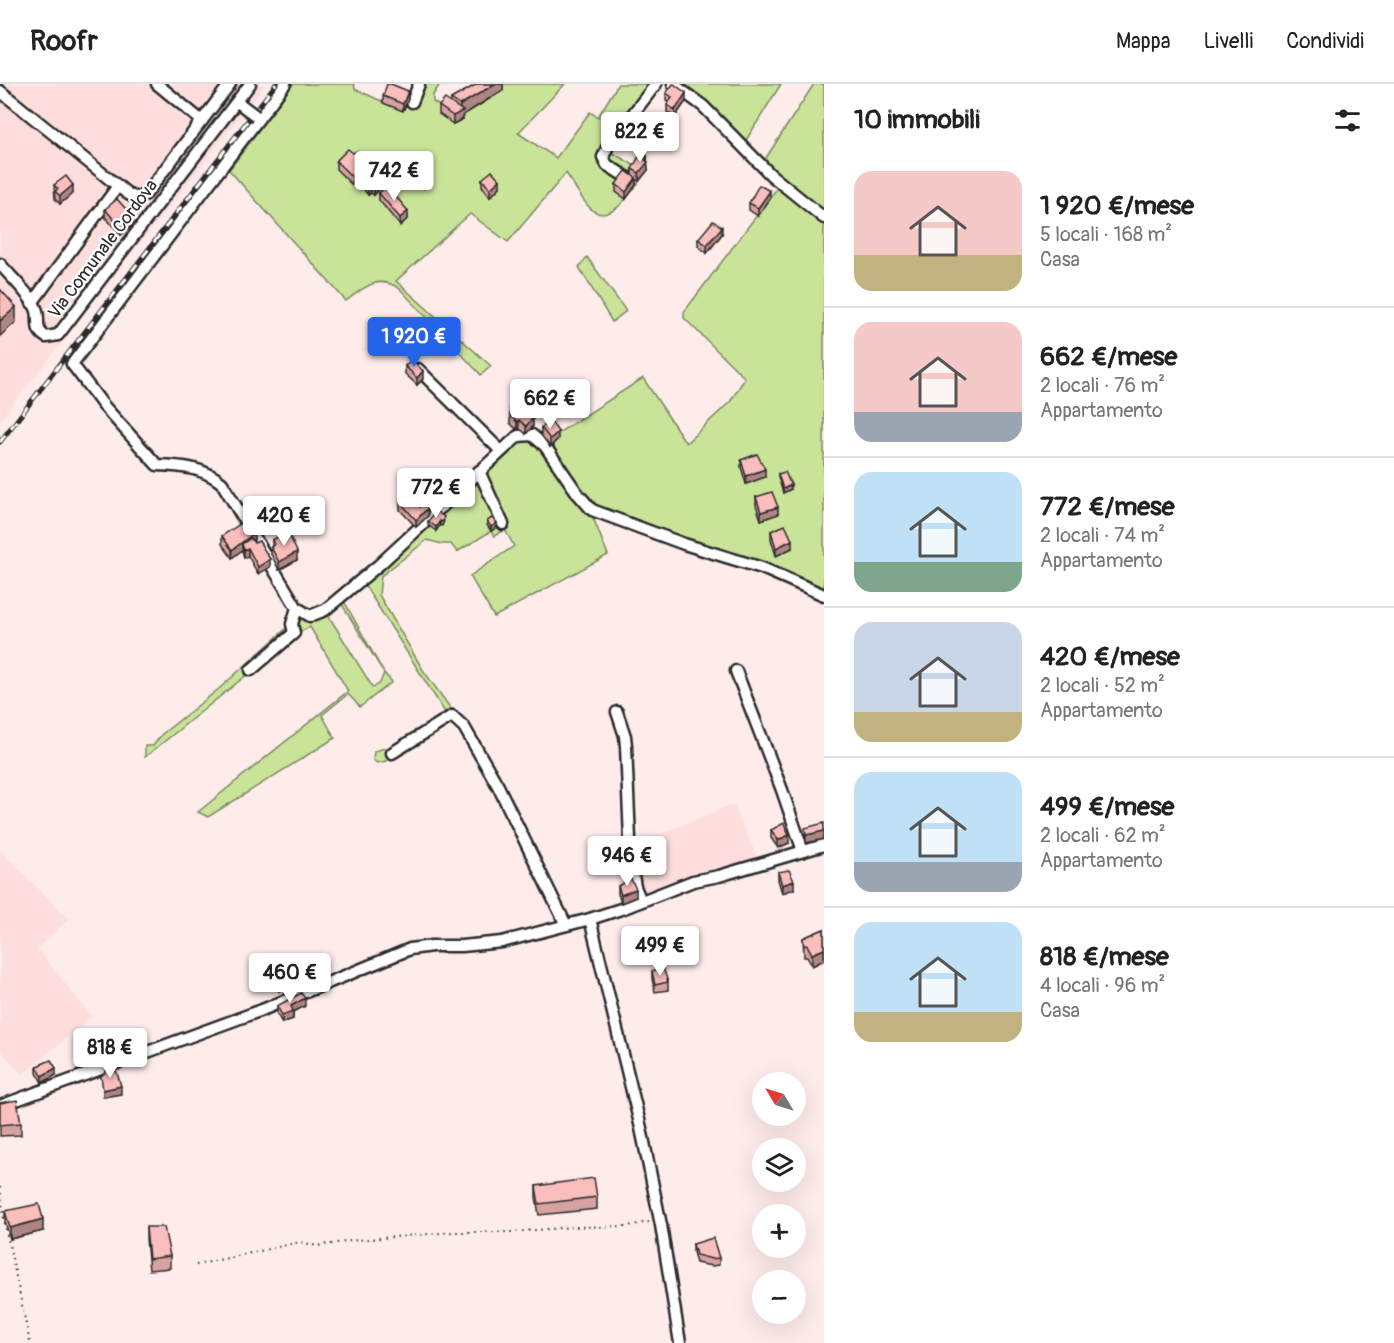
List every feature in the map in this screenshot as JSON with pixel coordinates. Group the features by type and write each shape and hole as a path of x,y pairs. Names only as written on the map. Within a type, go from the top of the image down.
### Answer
{"street":[{"path":"157,84 202,121"},
{"path":"0,91 118,186 134,198 140,198 146,194 230,84"},
{"path":"250,84 238,103 257,117"},
{"path":"285,84 257,117 72,364 103,405 157,465 188,466 212,474 222,483 297,608 310,616 325,610 380,564 518,436 532,435 545,446 578,494 592,510 684,544 762,568 824,595"},
{"path":"412,102 419,84"},
{"path":"628,178 606,165 603,158 608,146 656,84"},
{"path":"673,84 703,106 771,175 824,218"},
{"name":"Via Comunale Cordova","path":"0,264 37,311 39,332 46,337 58,335 238,103"},
{"path":"32,303 118,186"},
{"path":"418,369 501,451"},
{"path":"478,471 503,524"},
{"path":"251,670 294,633 292,624 297,608"},
{"path":"736,671 803,851"},
{"path":"617,712 626,746 631,863 635,887 641,902"},
{"path":"392,753 452,716 464,727 498,786 566,926"},
{"path":"0,1106 262,1010 410,949 502,942 566,926 641,902 693,881 718,876 824,845"},
{"path":"590,919 641,1128 660,1220 680,1343"}],"path":[{"path":"0,1187 4,1220 30,1343"},
{"path":"196,1265 300,1242 317,1246 357,1240 453,1232 511,1232 628,1226 660,1220"}],"shaded area":[{"path":"0,84 266,84 0,421"},
{"path":"733,804 758,859 692,875 640,894 635,873 634,840 653,837"},
{"path":"0,850 69,919 37,948 92,1017 22,1075 0,1050"}],"green space":[{"path":"293,84 354,84 355,89 403,111 415,84 440,84 433,95 433,102 444,108 453,124 462,119 460,117 503,91 498,84 565,84 518,133 556,158 590,112 598,117 618,84 651,84 604,148 637,167 648,170 623,202 607,213 598,213 590,208 566,173 508,242 470,214 396,281 491,366 481,375 400,289 385,283 372,284 346,301 229,170"},
{"path":"680,84 781,84 743,145"},
{"path":"814,84 824,84 824,587 818,593 590,510 608,555 494,617 470,576 514,546 505,530 494,536 491,531 457,552 451,544 427,540 381,576 379,595 423,670 464,727 464,737 450,721 386,761 377,763 373,760 374,751 385,748 393,749 446,714 364,584 344,601 384,673 338,598 518,436 532,435 545,446 555,435 643,378 686,443 730,402 745,378 684,318 684,312 781,183 762,164"},
{"path":"587,257 626,311 612,322 579,267"},
{"path":"297,608 310,616 325,610 373,688 380,683 384,673 392,682 360,707 348,694 322,715 335,738 208,817 198,812 348,691 310,627 300,632 145,757 145,746 153,746 162,734 220,688 290,625"}],"building":[{"path":"387,84 408,91 403,104 383,96"},
{"path":"477,84 495,84 460,105 451,99"},
{"path":"673,84 686,93 675,110 667,105 672,97 666,93"},
{"path":"445,99 463,111 453,116 439,106"},
{"path":"348,149 353,153 358,151 361,169 352,177 336,161"},
{"path":"641,153 647,156 645,160 648,162 639,173 632,169"},
{"path":"370,169 381,179 374,188 371,185 368,187 361,178"},
{"path":"492,171 500,180 490,189 482,179"},
{"path":"626,171 636,178 626,192 616,184"},
{"path":"66,176 73,185 60,196 55,191 58,189 54,185"},
{"path":"759,185 770,191 758,208 749,203"},
{"path":"387,186 408,211 400,218 379,193"},
{"path":"117,199 133,217 121,228 105,209"},
{"path":"713,221 722,227 707,245 698,239"},
{"path":"0,289 16,307 0,321"},
{"path":"412,359 423,371 417,378 405,366"},
{"path":"513,406 515,408 519,406 533,418 526,426 519,420 517,422 510,415 512,413 510,409"},
{"path":"551,421 558,432 550,439 541,428"},
{"path":"757,454 765,469 746,476 741,460"},
{"path":"785,472 791,485 783,489 778,474"},
{"path":"410,489 419,500 416,503 420,507 424,504 428,508 416,520 400,502"},
{"path":"772,492 778,507 761,512 756,497"},
{"path":"436,511 444,517 436,527 428,521"},
{"path":"492,518 497,523 491,527 487,521"},
{"path":"246,520 254,533 232,550 222,536"},
{"path":"785,525 792,540 776,548 771,531"},
{"path":"288,532 297,552 279,562 271,547 275,544 272,540"},
{"path":"251,538 254,543 259,541 270,559 258,567 248,548 244,550 242,544"},
{"path":"784,823 789,835 778,840 771,830"},
{"path":"824,823 824,831 806,835 805,828"},
{"path":"789,870 794,881 782,885 778,872"},
{"path":"631,879 636,889 621,895 618,886"},
{"path":"824,929 824,949 812,954 807,945 804,946 803,938"},
{"path":"663,968 668,982 655,985 652,971"},
{"path":"283,971 288,981 279,987 273,978"},
{"path":"301,993 305,998 291,1006 293,1011 282,1015 277,1006"},
{"path":"51,1060 56,1068 42,1076 37,1066"},
{"path":"111,1066 117,1073 121,1086 103,1090 101,1076 106,1072 106,1067"},
{"path":"17,1100 21,1123 0,1125 0,1103"},
{"path":"594,1178 597,1197 539,1204 536,1186"},
{"path":"39,1204 43,1219 10,1228 5,1211"},
{"path":"146,1227 164,1227 170,1256 149,1259"},
{"path":"713,1238 719,1258 712,1259 696,1255 693,1244"}],"railway":[{"path":"0,442 276,84"}]}
